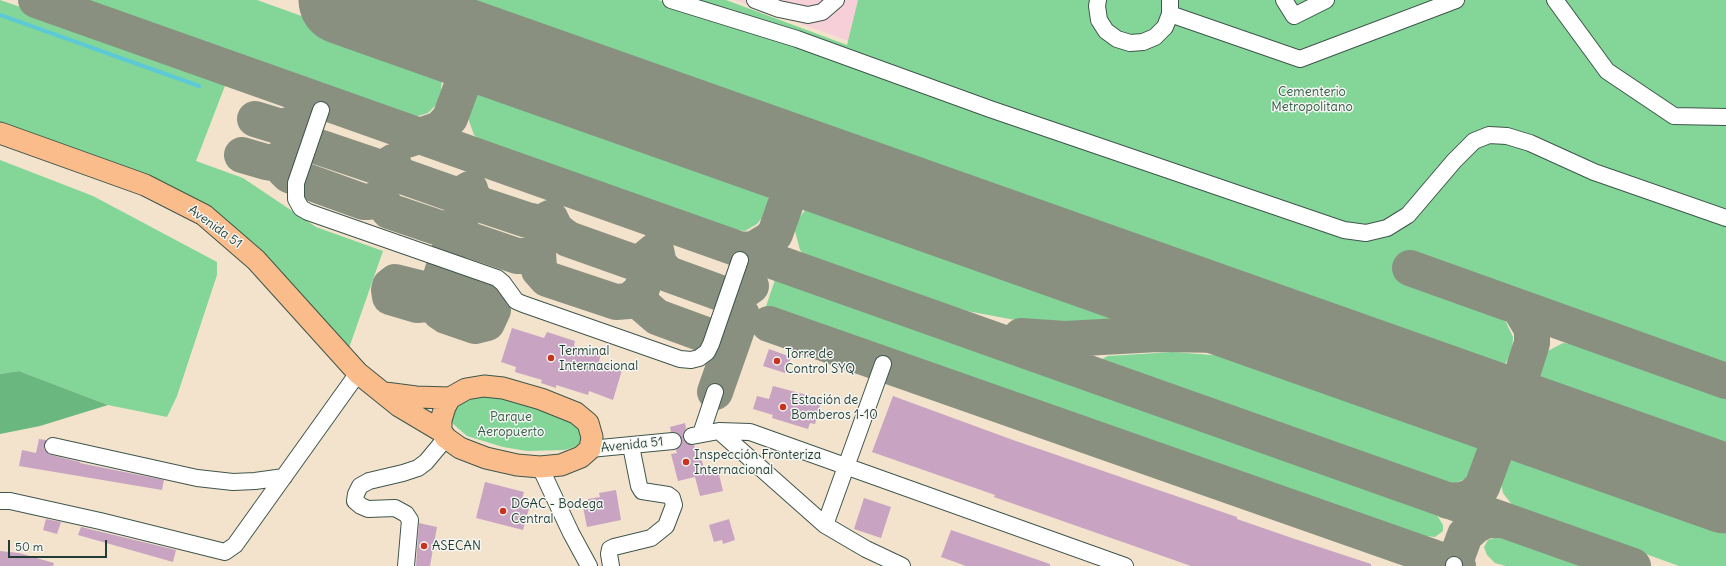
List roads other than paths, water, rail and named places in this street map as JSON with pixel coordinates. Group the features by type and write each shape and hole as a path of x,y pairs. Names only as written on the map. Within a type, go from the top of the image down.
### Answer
{"main road":[{"name":"Avenida 51","path":"0,133 145,185 204,216 256,260 358,373 399,406 444,434 460,448 486,458 517,465 540,467 562,465 581,458 590,449 592,437 588,423 576,413 541,398 503,388 484,386 466,389 450,398 416,397 382,392"},
{"path":"444,434 441,420 444,407 450,398"}],"street":[{"path":"671,0 797,38 998,112 1344,230 1366,232 1387,228 1408,215 1454,161 1474,142 1489,135 1507,136 1530,143 1594,172 1726,218"},
{"path":"755,0 779,9 808,15 822,12 836,0"},
{"path":"1098,0 1097,6 1099,20 1106,31 1117,39 1130,43 1143,42 1155,37 1165,27 1170,7 1300,59 1456,0"},
{"path":"1284,0 1294,16 1326,0"},
{"path":"1555,0 1607,71 1674,116 1726,117"},
{"path":"321,110 296,184 296,199 301,208 308,212 497,278 503,283 516,301 523,304 680,359 691,360 699,358 707,352 712,344 740,260"},
{"path":"825,525 883,364"},
{"path":"0,501 10,501 100,520 225,552 234,545 358,373"},
{"path":"715,392 696,435 718,431 750,432 1125,566"},
{"path":"718,431 825,525 866,549 902,566"},
{"path":"406,566 410,520 406,514 395,508 368,509 355,501 356,494 360,486 369,481 418,468 426,462 444,434"},
{"name":"Avenida 51","path":"590,449 673,441"},
{"path":"53,446 197,478 232,482 255,481 284,477"},
{"path":"611,566 609,554 610,549 652,538 666,526 674,505 672,498 668,495 642,491 639,486 631,446"},
{"path":"540,467 571,534 588,566"}],"waterway":[{"path":"0,15 199,86"}],"place":[{"name":"Terminal Internacional","path":"551,358"},
{"name":"Torre de Control SYQ","path":"777,361"},
{"name":"Estación de Bomberos 1-10","path":"783,407"},
{"name":"Inspección Fronteriza Internacional","path":"686,462"},
{"name":"DGAC - Bodega Central","path":"503,511"},
{"name":"ASECAN","path":"424,546"}],"park label":[{"name":"Cementerio Metropolitano","path":"1312,100"},
{"name":"Parque Aeropuerto","path":"511,424"}]}
